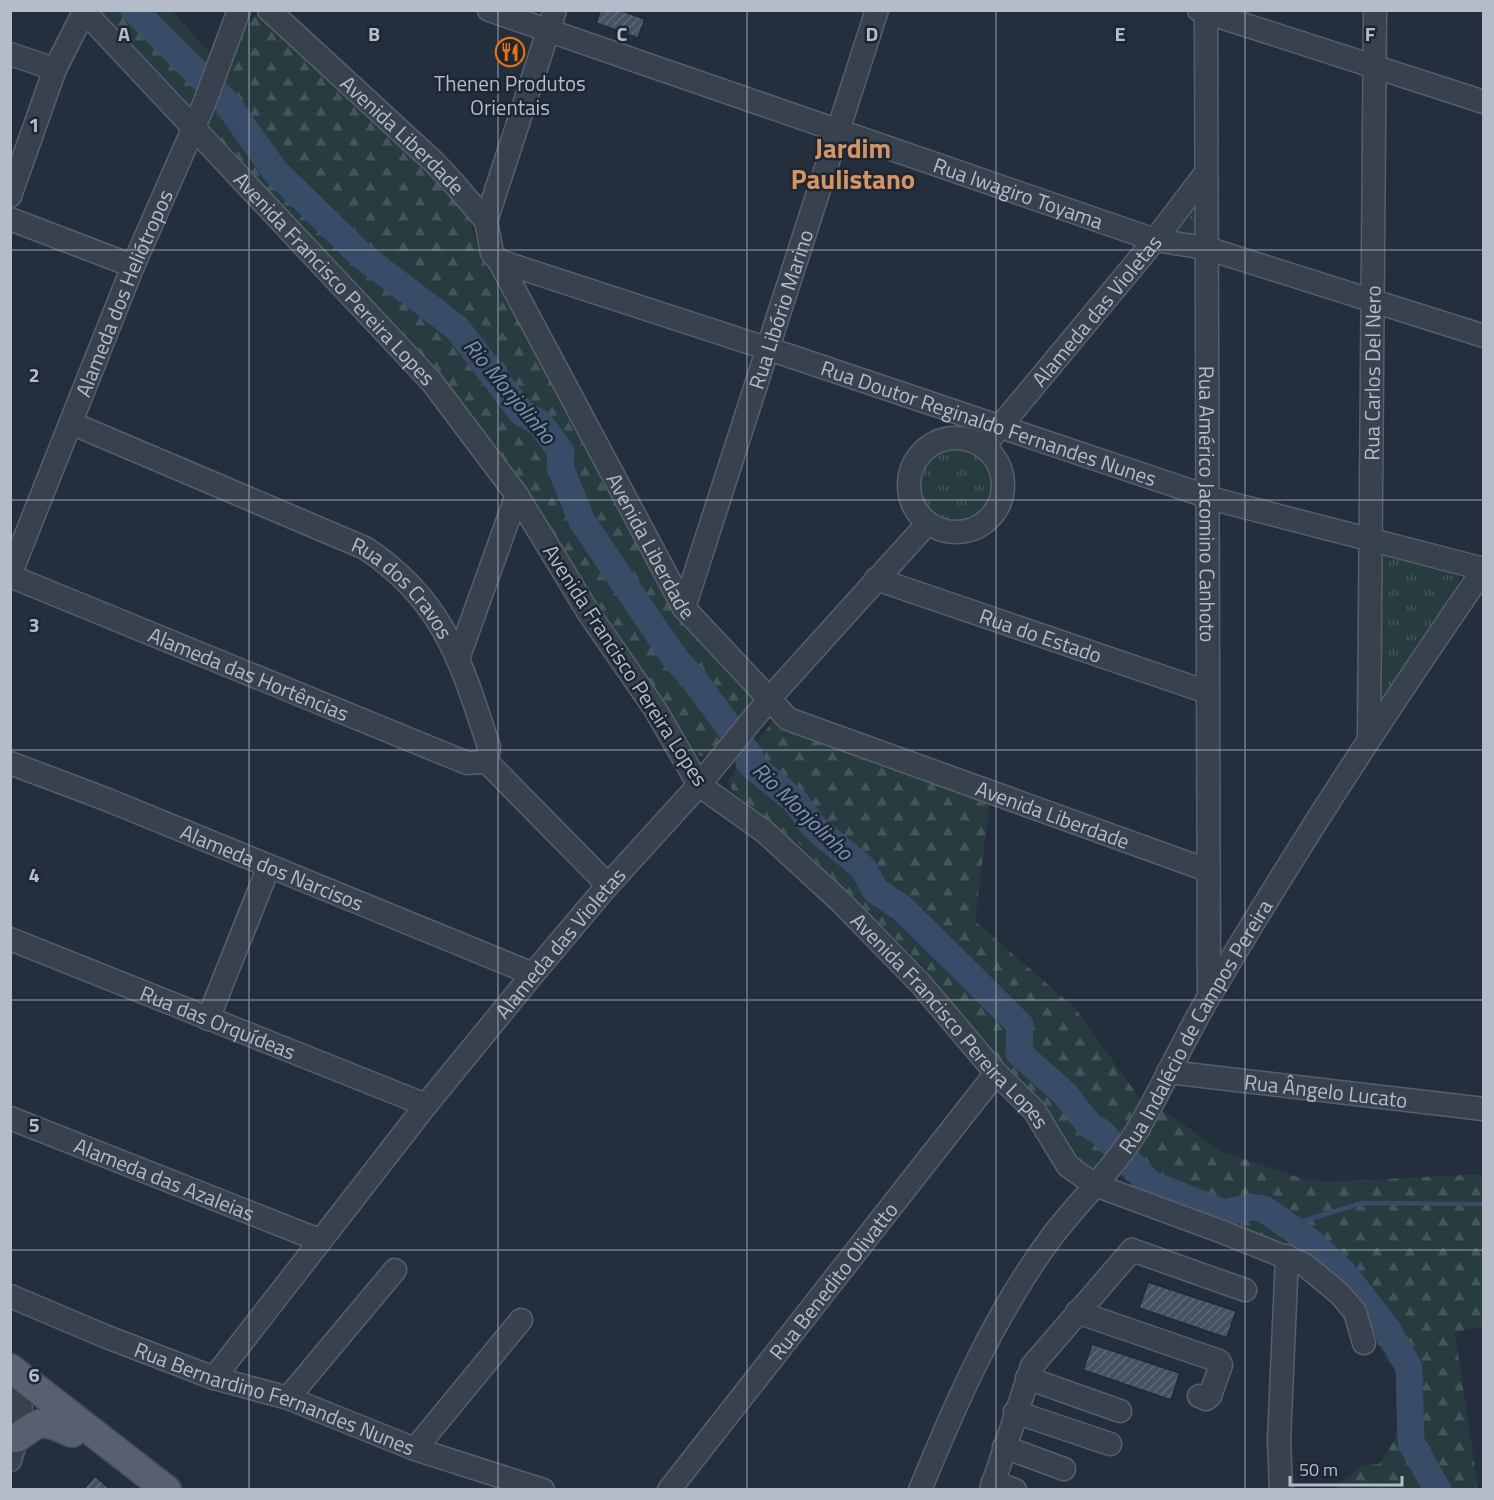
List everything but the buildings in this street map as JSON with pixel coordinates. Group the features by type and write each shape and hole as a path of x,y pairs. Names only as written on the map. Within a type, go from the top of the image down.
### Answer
{"main road":[{"path":"16,1380 72,1433 142,1490"},
{"path":"16,1380 167,1490"},
{"path":"14,1449 34,1424 42,1422 72,1433"}],"street":[{"name":"Alameda dos Heliótropos","path":"10,576 133,266 204,104 239,10"},
{"name":"Avenida Liberdade","path":"269,10 435,163 486,221 492,253 499,261 684,608 788,719 1207,870"},
{"name":"Rua Iwagiro Toyama","path":"489,10 552,20 840,130 1155,240 1206,248 1484,336"},
{"name":"Rua Libório Marino","path":"684,608 877,10"},
{"name":"Rua Carlos Del Nero","path":"1369,736 1375,10"},
{"path":"10,196 55,69 84,11"},
{"name":"Avenida Francisco Pereira Lopes","path":"84,11 432,382 517,495 590,615 704,778 841,902 921,983 996,1073 1034,1110 1068,1166 1102,1177 1287,1256 1322,1276 1355,1311 1365,1343"},
{"path":"1204,11 1484,102"},
{"name":"Rua Américo Jacomino Canhoto","path":"1204,11 1209,996"},
{"path":"486,221 552,20"},
{"path":"10,54 55,69"},
{"name":"Alameda das Violetas","path":"984,446 1155,240 1205,174"},
{"path":"10,219 133,266"},
{"name":"Rua Doutor Reginaldo Fernandes Nunes","path":"499,261 1206,496 1484,569"},
{"name":"Rua dos Cravos","path":"71,423 365,548 391,565 430,606 459,656 489,747 487,762"},
{"path":"949,438 967,439 984,446 996,460 1003,478 1002,496 994,513 981,526 963,533 944,531 927,524 915,510 909,492 910,474 918,457 931,445 949,438"},
{"path":"459,656 517,495"},
{"name":"Alameda das Violetas","path":"214,1378 319,1240 533,974 608,885 704,778 770,698 927,524"},
{"name":"Rua Indalécio de Campos Pereira","path":"920,1490 953,1410 988,1335 1053,1235 1102,1177 1137,1129 1209,996 1369,736 1484,569"},
{"name":"Alameda das Hortências","path":"10,576 467,763 487,762"},
{"name":"Rua do Estado","path":"876,579 1206,692"},
{"path":"487,762 608,885"},
{"name":"Alameda dos Narcisos","path":"10,764 269,866 533,974"},
{"path":"208,1019 269,866"},
{"name":"Rua das Orquídeas","path":"10,939 426,1105"},
{"name":"Rua Ângelo Lucato","path":"1168,1072 1484,1109"},
{"name":"Rua Benedito Olivatto","path":"669,1490 996,1073"},
{"name":"Alameda das Azaleias","path":"10,1118 319,1240"},
{"path":"1015,1490 992,1486 1032,1366 1132,1250 1245,1290"},
{"path":"1281,1490 1279,1441 1287,1256"},
{"path":"288,1398 395,1270"},
{"name":"Rua Bernardino Fernandes Nunes","path":"10,1296 107,1337 214,1378 288,1398 415,1449 543,1490"},
{"path":"1077,1312 1219,1361 1221,1365 1210,1396 1206,1399 1199,1396"},
{"path":"415,1449 521,1320"},
{"path":"1027,1378 1120,1411"},
{"path":"14,1449 22,1412 16,1380"},
{"path":"1016,1412 1110,1444"},
{"path":"1004,1447 1064,1469"}],"green space":[{"path":"94,11 172,11 214,58 198,107 189,109"},
{"path":"264,11 470,213 471,226 485,265 530,342 653,571 759,699 709,756 699,756 621,647 543,522 534,500 517,476 203,127 234,44 253,18"},
{"path":"1193,205 1199,205 1199,236 1175,229"},
{"path":"956,444 971,447 984,456 993,469 996,484 993,499 984,512 971,521 956,524 941,521 928,512 919,499 916,484 919,469 928,456 941,447"},
{"path":"1384,554 1454,569 1459,577 1458,586 1383,696 1376,695 1379,559"},
{"path":"773,721 990,799 975,921 1075,1008 1143,1103 1094,1175 1084,1172 992,1060 926,969 800,845 733,792 728,780"},
{"path":"1162,1110 1223,1152 1303,1179 1327,1182 1483,1174 1483,1326 1455,1332 1478,1489 1334,1489 1362,1465 1379,1464 1393,1443 1399,1422 1401,1375 1385,1358 1359,1302 1150,1195 1115,1173"}],"waterway":[{"name":"Rio Monjolinho","path":"134,10 226,102 275,171 362,256 457,328 522,413 540,423 561,452 560,467 582,521 673,656 693,678 750,756 749,763 796,802 813,826 863,868 875,890 902,908 1020,1025 1019,1053 1065,1094 1089,1125 1101,1132 1149,1183 1224,1213 1251,1207 1264,1209 1312,1243 1343,1272 1388,1330 1409,1368 1411,1443 1438,1490"},
{"path":"1286,1226 1362,1203 1484,1204"}],"place":[{"name":"Thenen Produtos Orientais","path":"510,52"}],"district":[{"name":"Jardim Paulistano","path":"853,162"}]}
